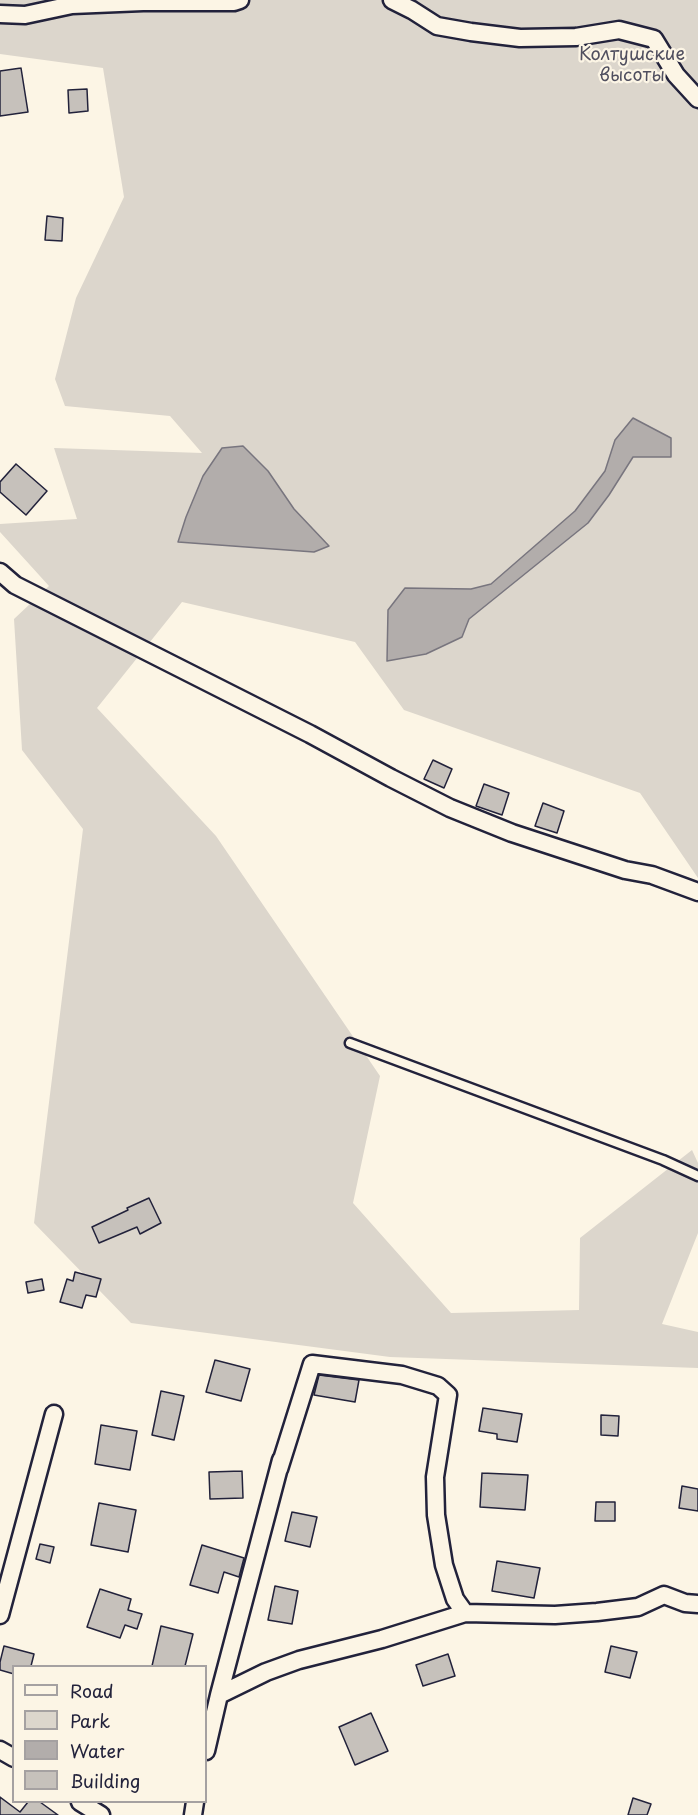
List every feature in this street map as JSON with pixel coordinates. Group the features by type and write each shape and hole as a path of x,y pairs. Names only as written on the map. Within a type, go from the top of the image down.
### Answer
{"street":[{"path":"0,14 25,15 72,5 234,2 240,0"},
{"path":"392,0 437,26 471,32 520,38 576,37 618,30 654,39 676,75 698,99"},
{"path":"0,572 15,585 299,728 450,808 512,833 625,870 652,874 698,892"},
{"path":"207,1747 280,1464 312,1364 402,1375 438,1386 448,1395 435,1477 436,1515 444,1565 455,1599 465,1613"},
{"path":"0,1615 54,1414"},
{"path":"219,1695 266,1672 298,1660 382,1639 465,1613 555,1615 597,1612 638,1607 664,1596 685,1603 698,1604"},
{"path":"82,1803 101,1815"}],"lane":[{"path":"350,1043 663,1160 698,1176"}],"green space":[{"name":"Колтушские высоты","path":"0,0 698,0 698,878 640,793 404,710 355,642 182,602 97,708 216,836 380,1076 353,1203 451,1313 579,1310 580,1238 692,1150 698,1163 698,1233 662,1324 698,1332 698,1368 390,1357 131,1323 34,1223 83,829 22,750 14,619 49,586 0,532 0,524 77,519 54,448 202,453 170,416 65,406 55,379 76,298 124,197 103,68 0,54","holes":["615,440 633,457 588,523 469,619 471,589 491,584 575,511 605,471","268,471 294,509 328,546 186,517"]}],"water":[{"path":"633,418 671,438 671,457 633,457 588,523 469,619 462,637 426,654 387,661 388,610 405,588 471,589 491,584 575,511 605,471 615,440"},
{"path":"243,446 268,471 294,509 329,546 314,552 178,542 203,476 222,448"}],"building":[{"path":"21,68 28,112 0,116 0,71"},
{"path":"87,89 88,111 69,113 68,90"},
{"path":"47,216 63,218 62,241 45,240"},
{"path":"16,464 47,491 26,515 0,492 0,482"},
{"path":"433,760 452,769 444,788 424,779"},
{"path":"484,784 509,793 502,815 476,806"},
{"path":"543,803 564,811 557,833 535,826"},
{"path":"149,1198 161,1223 140,1234 137,1227 99,1243 92,1227"},
{"path":"75,1272 101,1279 96,1297 86,1295 82,1308 60,1302 67,1279 73,1281"},
{"path":"42,1279 44,1290 28,1293 26,1282"},
{"path":"215,1360 250,1369 241,1401 206,1392"},
{"path":"319,1375 359,1380 355,1402 314,1395"},
{"path":"161,1391 184,1396 174,1440 152,1435"},
{"path":"483,1408 522,1414 517,1442 497,1439 497,1434 479,1431"},
{"path":"601,1415 619,1416 618,1436 601,1435"},
{"path":"101,1425 137,1431 130,1470 95,1464"},
{"path":"242,1471 243,1498 210,1499 209,1472"},
{"path":"482,1473 528,1475 525,1510 480,1507"},
{"path":"682,1486 698,1489 698,1511 679,1508"},
{"path":"596,1502 615,1502 615,1521 595,1521"},
{"path":"99,1503 136,1510 128,1552 91,1545"},
{"path":"292,1512 317,1517 310,1547 285,1541"},
{"path":"40,1544 54,1547 50,1563 36,1559"},
{"path":"202,1545 244,1558 239,1577 224,1572 218,1593 190,1585"},
{"path":"497,1561 540,1568 534,1598 492,1591"},
{"path":"275,1586 298,1591 292,1624 268,1620"},
{"path":"100,1589 131,1599 128,1610 142,1614 137,1629 125,1625 120,1638 87,1627"},
{"path":"161,1626 193,1634 185,1665 152,1665"},
{"path":"4,1646 34,1654 31,1665 12,1665 12,1673 0,1670"},
{"path":"611,1646 637,1652 630,1678 605,1672"},
{"path":"448,1654 455,1676 423,1686 416,1665"},
{"path":"371,1713 388,1751 355,1765 339,1727"},
{"path":"0,1797 20,1812 27,1803 41,1803 58,1815 0,1815"},
{"path":"633,1798 651,1804 647,1815 628,1815"}]}
